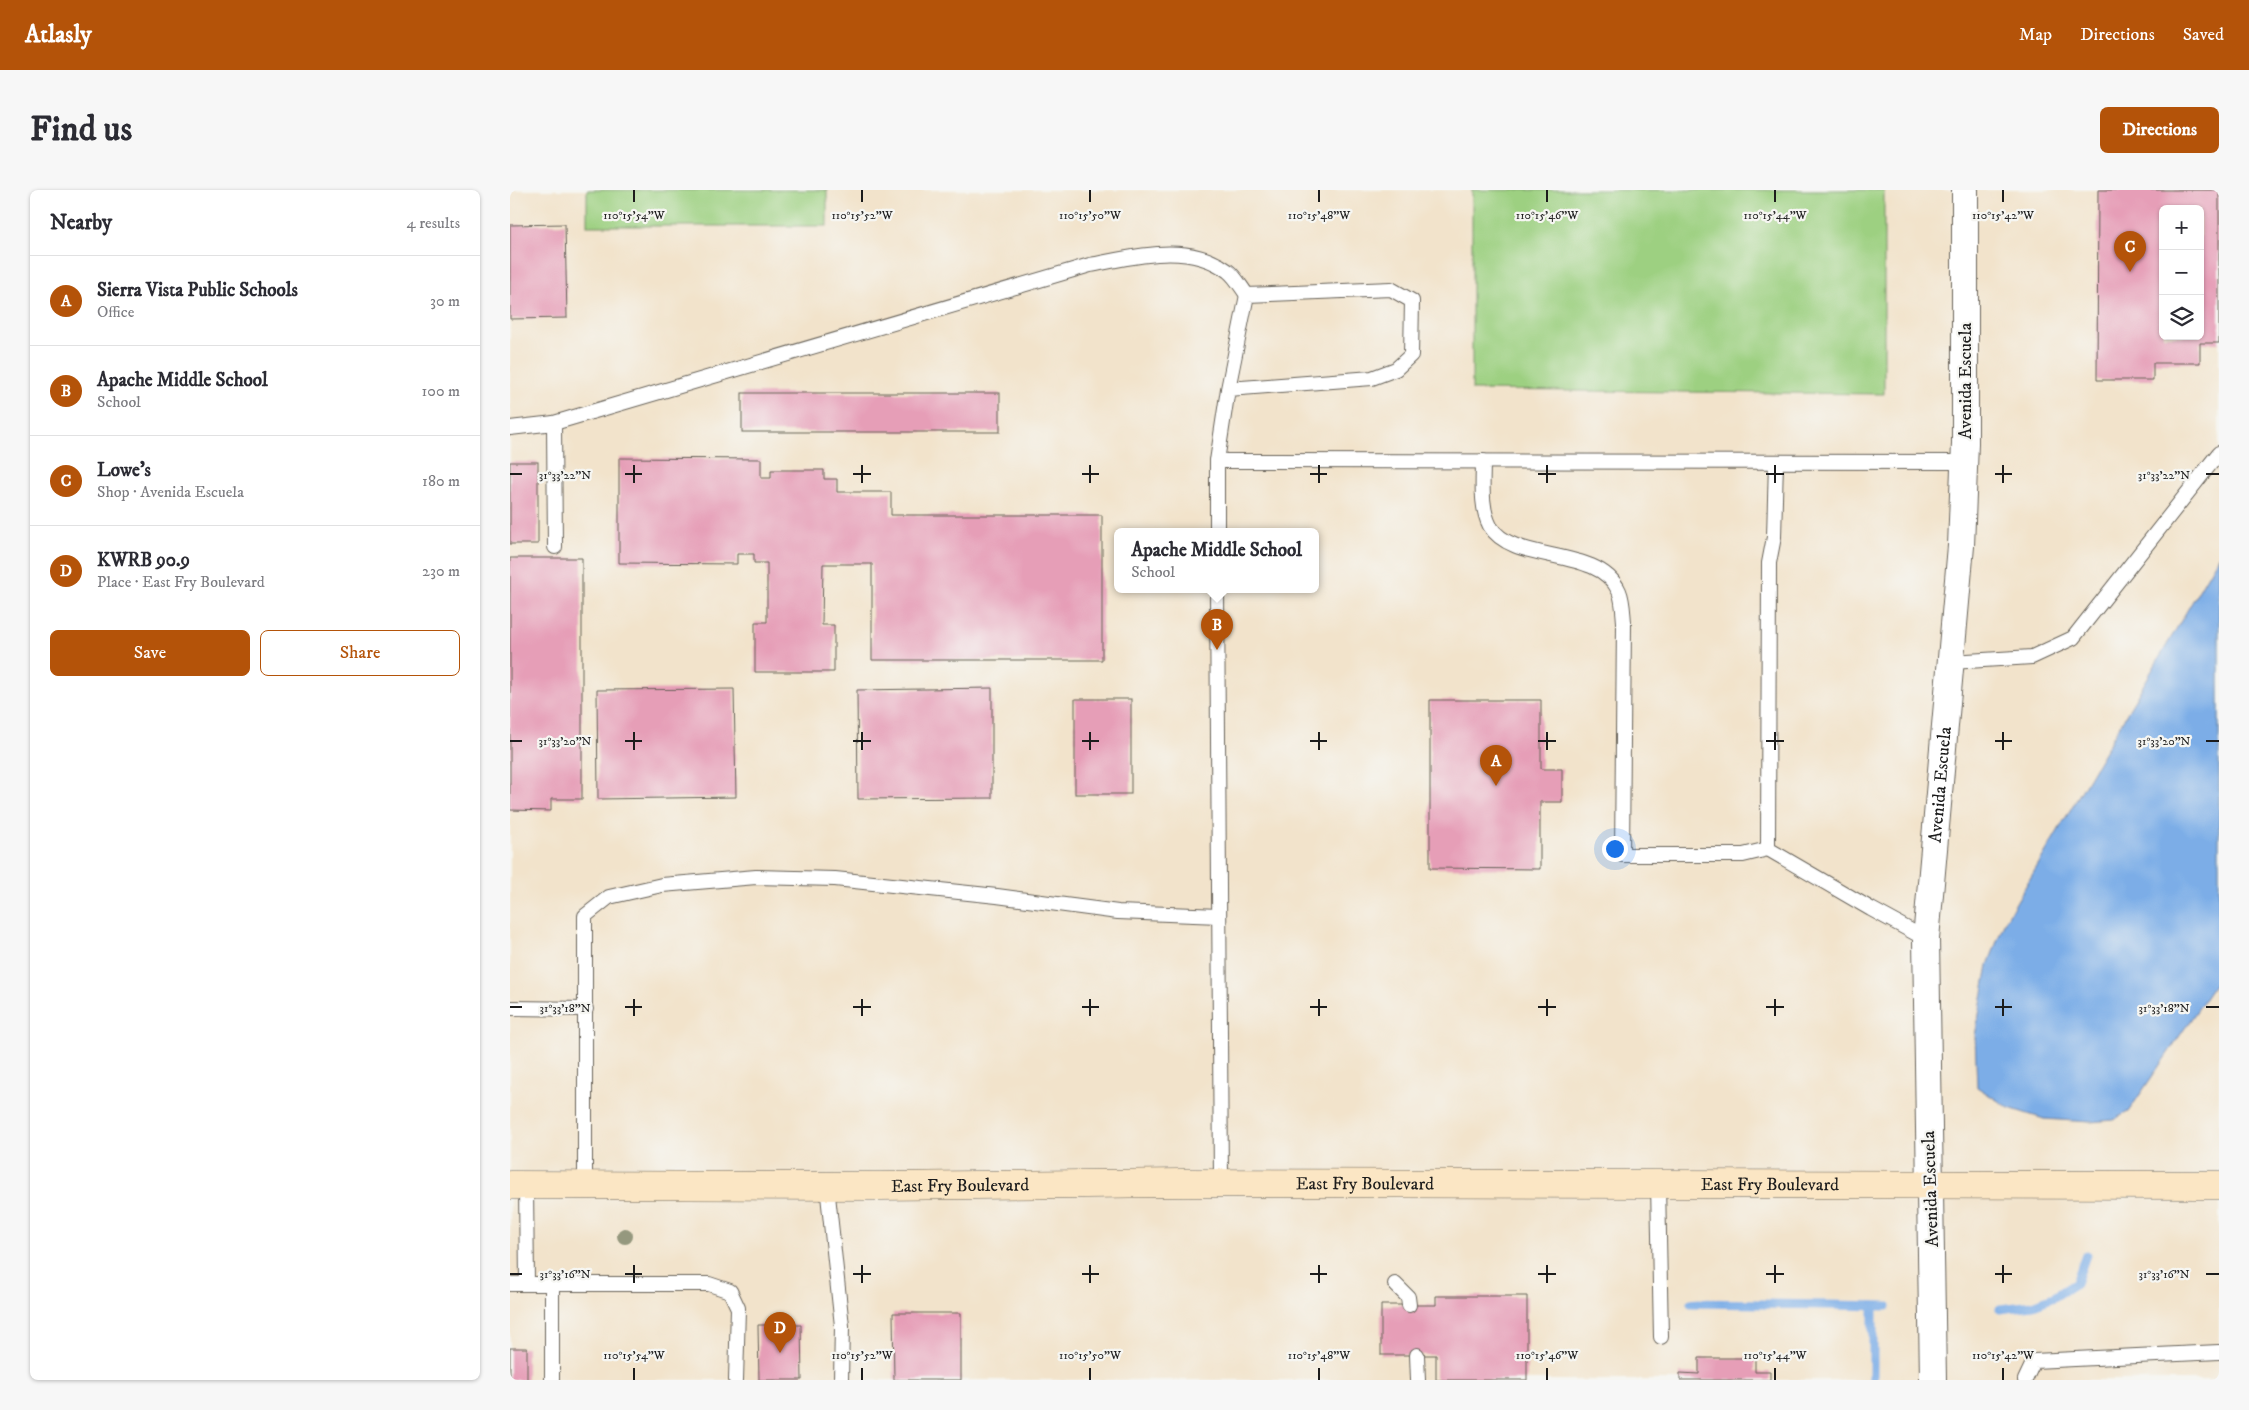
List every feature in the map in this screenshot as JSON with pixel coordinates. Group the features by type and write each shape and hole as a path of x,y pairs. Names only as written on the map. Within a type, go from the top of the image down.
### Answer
{"main road":[{"name":"East Fry Boulevard","path":"518,1185 827,1186 1221,1183 2219,1185"}],"street":[{"name":"Avenida Escuela","path":"1933,1380 1932,1185 1928,1114 1926,939 1961,546 1965,462 1965,190"}],"lane":[{"path":"510,428 554,423 1090,266 1146,254 1172,254 1204,258 1229,271 1247,295 1228,389 1217,461 1217,528"},
{"path":"1228,389 1372,378 1396,369 1411,355 1412,300 1391,290 1247,295"},
{"path":"554,423 555,547"},
{"path":"1951,662 2032,657 2073,638 2219,453"},
{"path":"1217,461 1965,462"},
{"path":"1484,461 1485,512 1490,526 1500,537 1530,550 1587,564 1611,579 1619,591 1624,622 1622,855 1743,855 1768,849 1871,910 1926,939"},
{"path":"1768,849 1769,564 1774,537 1776,462"},
{"path":"1217,593 1221,1183"},
{"path":"585,1185 585,916 609,898 662,886 756,877 835,879 997,896 1118,912 1219,916"},
{"path":"510,1008 586,1009"},
{"path":"1658,1184 1661,1337"},
{"path":"518,1185 527,1284"},
{"path":"827,1186 842,1326 841,1380"},
{"path":"510,1284 709,1284 730,1291 738,1308 736,1380"},
{"path":"552,1284 552,1380"},
{"path":"1395,1284 1408,1297 1409,1305"},
{"path":"2025,1380 2025,1376 2034,1360 2219,1352"},
{"path":"1417,1355 1418,1380"}],"green space":[{"path":"587,190 827,190 827,226 587,226"},
{"path":"1472,190 1884,190 1884,394 1472,390"}],"water":[{"path":"2219,556 2219,978 2128,1112 2113,1120 2090,1122 2044,1119 2009,1108 1977,1087 1975,1036 1988,965 2004,923"}],"building":[{"path":"2098,190 2219,190 2219,343 2200,343 2200,363 2153,363 2153,380 2097,380"},
{"path":"565,224 567,318 510,319 510,225"},
{"path":"742,393 1000,393 1000,432 742,432"},
{"path":"619,458 761,459 761,478 771,478 771,470 824,470 824,479 837,479 837,492 891,492 891,515 1102,515 1102,660 872,660 872,564 823,564 822,625 834,625 834,672 755,672 755,622 767,622 767,563 754,563 754,554 737,554 737,564 619,563"},
{"path":"510,462 538,462 538,544 510,544"},
{"path":"510,558 582,558 582,799 551,799 551,811 510,810"},
{"path":"992,688 992,798 858,799 857,690"},
{"path":"734,689 736,797 598,799 597,690"},
{"path":"1075,699 1131,699 1131,794 1075,794"},
{"path":"1430,700 1541,700 1541,769 1562,769 1562,802 1540,802 1540,869 1430,868"},
{"path":"1436,1296 1527,1296 1527,1380 1436,1380 1436,1355 1381,1355 1381,1305 1436,1305"},
{"path":"893,1313 961,1313 961,1380 894,1380"},
{"path":"758,1325 801,1325 802,1380 759,1380"},
{"path":"510,1348 527,1348 527,1380 510,1380"},
{"path":"1699,1358 1755,1358 1755,1372 1770,1372 1770,1380 1680,1380 1680,1373 1699,1374"}],"waterway":[{"path":"2000,1309 2033,1305 2054,1297 2076,1283 2086,1255"},
{"path":"1691,1303 1887,1306"},
{"path":"1873,1306 1873,1380"}],"place":[{"name":"Lowe's","path":"2130,272"},
{"name":"Apache Middle School","path":"1217,650"},
{"name":"Sierra Vista Public Schools","path":"1496,786"},
{"name":"KWRB 90.9","path":"780,1353"}]}
